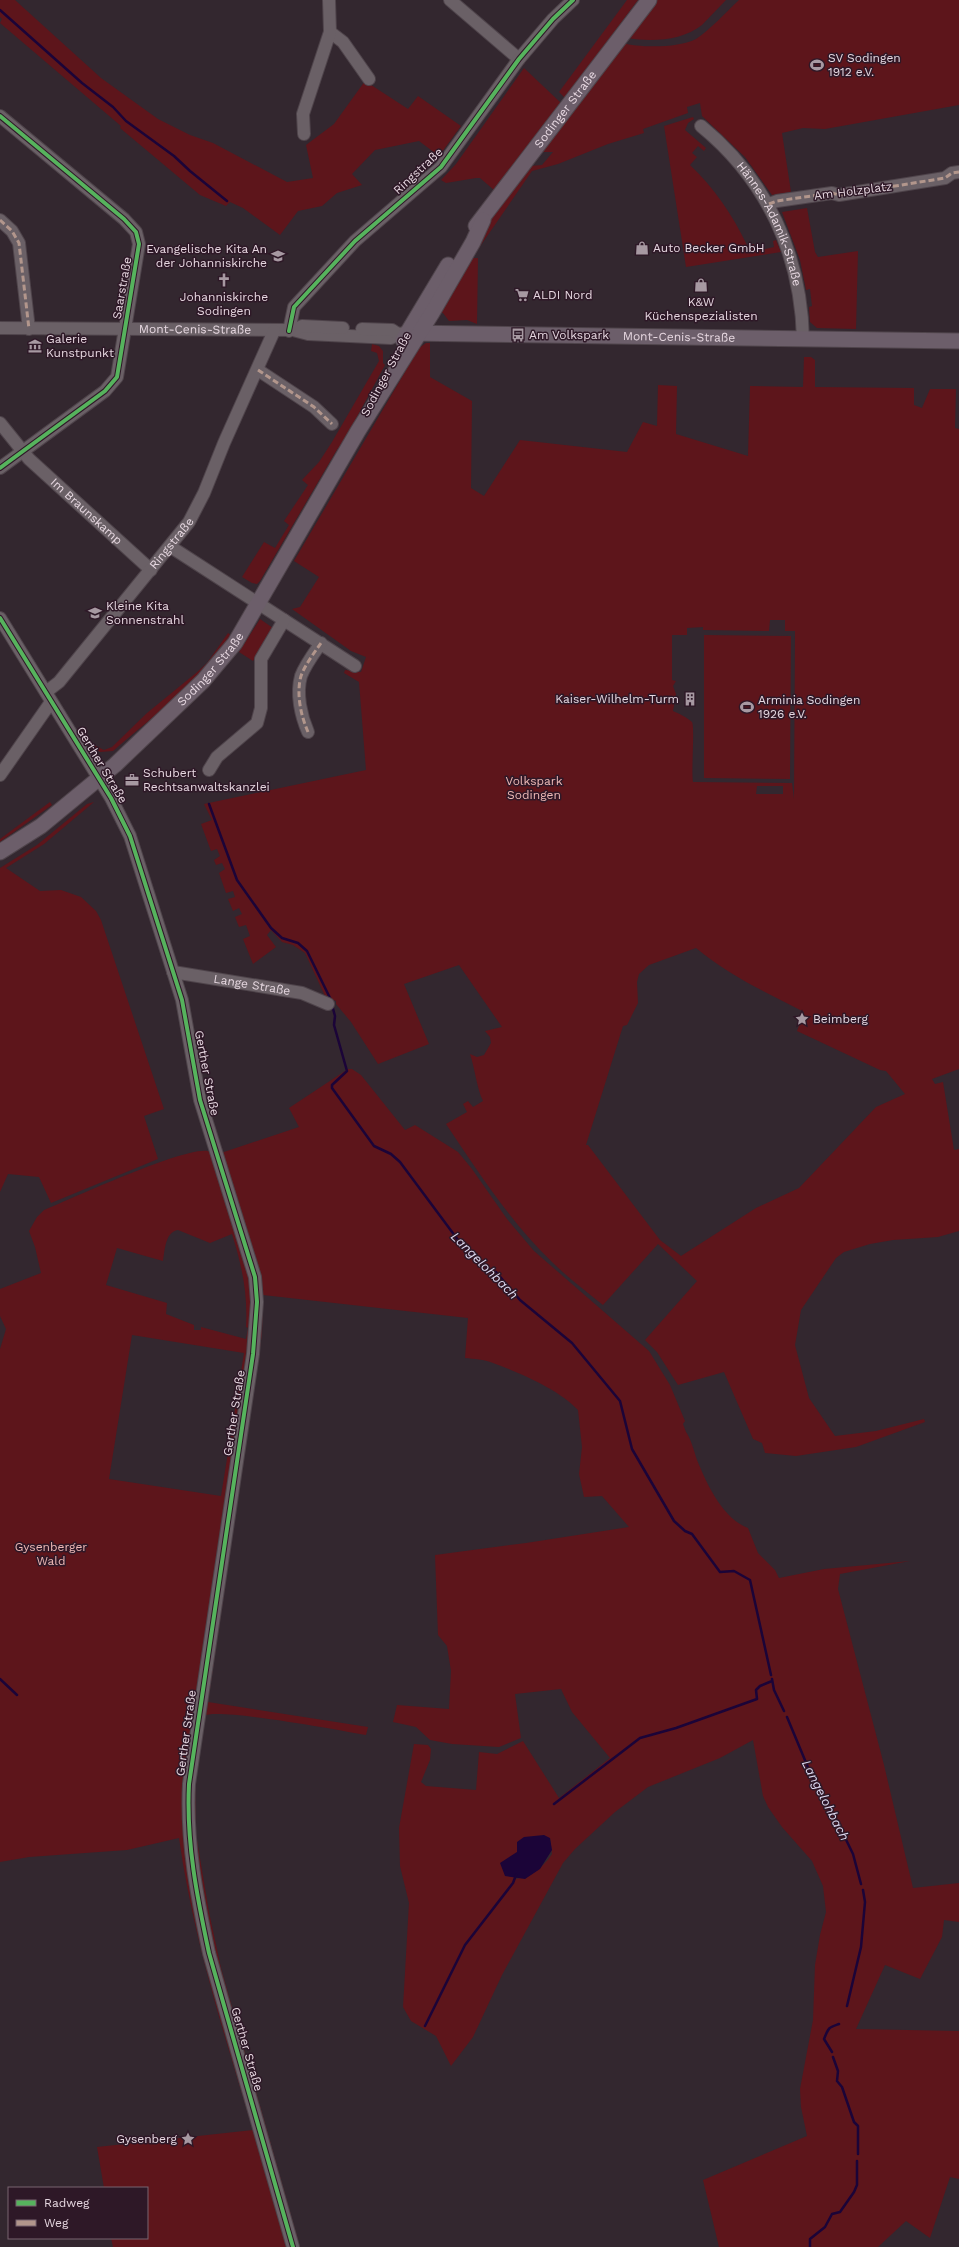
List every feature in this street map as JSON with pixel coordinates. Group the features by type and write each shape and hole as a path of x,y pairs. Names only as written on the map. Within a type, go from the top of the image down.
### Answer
{"main road":[{"name":"Sodinger Straße","path":"0,852 41,826 98,778 203,681 235,643 358,430 408,333 452,257 467,236 483,220 649,0"},
{"name":"Mont-Cenis-Straße","path":"408,333 570,337 959,341"}],"street":[{"path":"304,134 303,114 330,32 329,0"},
{"path":"450,0 519,60"},
{"name":"Ringstraße","path":"291,330 294,307 355,241 441,167 519,60 550,23 572,0"},
{"path":"330,32 343,42 369,79"},
{"name":"Saarstraße","path":"0,116 124,219 136,232 139,244 117,377 112,385 0,468"},
{"name":"Hännes-Adamik-Straße","path":"701,126 733,155 769,204 784,234 793,262 800,303 803,339"},
{"name":"Am Holzplatz","path":"769,204 785,199 832,193 839,195 945,178 952,173 959,172"},
{"path":"0,220 15,234 19,243 29,329"},
{"name":"Mont-Cenis-Straße","path":"0,328 274,331 291,330 302,326 323,326 392,330 408,333"},
{"name":"Ringstraße","path":"0,775 59,682 189,522 204,493 224,442 258,370 274,331"},
{"path":"258,370 314,407 332,424"},
{"name":"Im Braunskamp","path":"0,423 23,452 151,570"},
{"path":"171,546 356,666"},
{"name":"Gerther Straße","path":"0,618 121,816 130,836 182,1000 200,1100 255,1277 257,1302 253,1354 188,1784 188,1834 199,1905 210,1953 293,2247"},
{"path":"209,770 217,757 257,723 261,708 261,660 284,620"},
{"path":"308,732 301,709 300,682 304,670 321,643"},
{"name":"Lange Straße","path":"173,972 302,993 328,1004"}],"green space":[{"path":"0,0 15,0 101,78 158,119 190,135 213,143 287,182 313,178 306,145 334,124 365,81 408,109 418,96 461,126 439,156 419,141 375,150 352,174 362,185 337,193 322,206 298,211 280,235 243,208 230,202 226,206 200,195 120,128 121,126 0,23 2,19 0,17"},
{"path":"627,0 638,0 565,98 559,92"},
{"path":"655,0 726,0 702,25 685,34 656,40 627,38"},
{"name":"SV Sodingen 1912 e.V.","path":"739,0 959,0 959,105 825,129 803,128 782,133 791,192 772,195 745,157 702,116 700,103 687,107 688,113 643,129 644,133 608,144 558,164 532,171 472,258 478,258 477,324 467,320 449,321 443,313 438,312 492,218 530,166 542,165 553,152 541,152 623,43 639,46 670,46 689,42 707,31"},
{"path":"524,68 561,103 494,190 480,178 446,183 441,180 456,164"},
{"path":"693,117 694,119 688,123 685,130 706,148 704,151 698,146 692,153 697,157 690,165 722,202 747,245 754,244 756,251 774,247 773,241 776,240 781,252 686,267 664,126"},
{"path":"807,208 815,252 818,257 858,251 856,329 817,328 810,322 809,307 812,306 810,289 806,290 800,260 782,212"},
{"name":"Volkspark Sodingen","path":"426,343 430,343 430,377 472,401 471,488 484,496 520,440 627,452 643,422 657,426 658,385 677,386 676,434 748,456 750,386 803,387 804,357 811,357 815,360 815,387 914,388 914,405 922,408 930,389 956,389 955,428 959,429 959,1069 932,1079 935,1084 943,1082 954,1150 959,1149 959,1231 938,1237 893,1240 870,1244 844,1252 836,1258 801,1310 795,1345 809,1398 835,1436 876,1431 924,1419 925,1422 856,1447 796,1456 765,1453 762,1443 753,1439 724,1372 678,1385 657,1352 645,1340 697,1281 658,1244 603,1305 558,1268 522,1230 495,1196 446,1124 467,1112 463,1104 468,1101 473,1107 483,1101 470,1054 477,1057 484,1055 491,1043 490,1037 485,1031 502,1027 459,965 404,984 429,1044 378,1064 351,1022 336,1004 336,1001 325,996 305,953 293,945 282,942 271,930 267,935 276,947 253,964 243,939 250,936 246,925 239,927 235,917 242,914 239,908 233,911 228,899 235,897 233,891 226,893 219,873 225,869 222,863 216,865 214,860 220,856 217,849 211,851 201,824 212,820 204,804 366,770 359,682 344,673 345,670 361,672 366,657 351,651 292,609 300,607 319,577 294,561 419,348","holes":["770,620 785,620 785,631 795,631 794,799 792,783 693,782 692,722 686,717 673,711 676,694 673,686 676,681 672,680 672,635 687,635 687,628 703,627 703,630 769,631","757,786 783,786 783,794 756,794","696,948 708,958 734,975 804,1012 797,1031 880,1070 886,1071 905,1094 876,1107 799,1188 756,1208 681,1256 660,1240 588,1145 586,1145 623,1026 627,1025 638,1003 637,982 639,974 649,965"]},
{"path":"372,344 379,346 383,351 383,363 385,365 340,448 338,448 260,581 257,584 252,583 242,577 264,542 275,548 289,525 284,521 308,485 302,480 319,462 332,442 379,361 377,353 371,351"},
{"path":"260,619 273,628 253,661 239,652"},
{"path":"228,633 231,635 219,652 191,682 161,711 113,751 100,752 86,741 104,750 112,747 147,713 207,663"},
{"name":"Arminia Sodingen 1926 e.V.","path":"704,635 791,636 790,779 704,778"},
{"path":"50,802 52,805 0,842 0,839"},
{"path":"94,802 44,844 6,868 40,891 61,890 81,897 96,911 101,920 164,1109 144,1116 158,1159 51,1203 39,1177 8,1174 0,1192 0,868 37,845 87,804"},
{"name":"Gysenberger Wald","path":"348,1069 352,1069 361,1075 405,1130 415,1125 458,1152 472,1169 507,1219 534,1251 649,1351 670,1385 685,1421 683,1424 697,1460 716,1499 730,1517 748,1528 758,1553 775,1570 779,1578 824,1569 910,1561 840,1574 838,1589 884,1765 913,1888 959,1883 959,1922 944,1920 942,1937 920,1979 885,1965 856,2029 959,2031 959,2179 950,2177 930,2238 906,2221 878,2247 719,2247 703,2180 807,2136 801,2107 800,2089 813,2020 815,1965 820,1935 826,1912 823,1886 812,1861 782,1827 768,1807 763,1796 753,1740 720,1758 648,1787 615,1812 575,1849 563,1863 502,1975 473,2037 451,2066 436,2036 411,2021 403,2007 409,1903 400,1866 399,1828 414,1744 428,1745 431,1749 430,1760 421,1782 426,1786 476,1790 479,1752 497,1754 523,1741 559,1798 610,1758 572,1712 561,1689 515,1694 521,1738 499,1747 452,1744 430,1740 416,1727 393,1722 397,1705 449,1709 451,1671 447,1646 438,1635 435,1555 629,1527 602,1496 584,1497 579,1474 582,1447 578,1410 561,1395 538,1382 490,1362 479,1359 465,1358 468,1318 263,1295 262,1334 208,1702 368,1727 366,1735 255,1717 214,1714 204,1716 195,1780 196,1834 209,1912 221,1968 300,2247 113,2247 111,2239 148,2239 148,2187 104,2187 97,2147 253,2130 210,1986 192,1912 179,1838 127,1850 29,1857 0,1862 0,1349 6,1329 0,1316 0,1289 41,1273 35,1247 29,1231 37,1217 44,1210 102,1185 181,1155 200,1151 210,1152 236,1232 221,1153 299,1127 289,1108","holes":["178,1230 210,1243 232,1234 239,1257 245,1292 246,1327 248,1328 246,1339 201,1327 201,1330 194,1330 194,1325 166,1314 167,1303 106,1285 117,1248 163,1261 166,1242 170,1234 174,1231","132,1335 244,1353 221,1496 109,1479","550,1838 552,1854 549,1859 537,1870 528,1875 517,1879 512,1876 517,1852"]}],"shaded area":[{"path":"544,1835 550,1838 552,1850 540,1869 525,1879 505,1876 500,1863 517,1852 517,1842 524,1837"}],"waterway":[{"path":"0,10 82,83 113,107 126,121 174,156 227,201"},
{"name":"Langelohbach","path":"209,804 237,880 271,928 282,938 298,943 307,951 331,1000"},
{"name":"Langelohbach","path":"332,1005 335,1016 334,1025 347,1071 332,1085 332,1088 374,1146 391,1154 400,1162 461,1244 492,1272 496,1272 520,1300 572,1343 620,1401 632,1449 674,1521 685,1531 692,1534 720,1572 734,1571 750,1580 771,1675"},
{"path":"0,1679 17,1695"},
{"name":"Langelohbach","path":"772,1679 774,1690 784,1711"},
{"path":"554,1804 640,1738 676,1728 757,1699 756,1690 760,1686 772,1681"},
{"name":"Langelohbach","path":"787,1717 817,1789 835,1817 853,1854 861,1884"},
{"path":"425,2026 465,1945 513,1883 516,1875"},
{"name":"Langelohbach","path":"847,2006 861,1947 865,1902 863,1890"},
{"name":"Langelohbach","path":"832,2052 824,2039 829,2028 839,2024"},
{"name":"Langelohbach","path":"833,2057 838,2071 837,2081 842,2087 854,2122 858,2126 858,2154"},
{"name":"Langelohbach","path":"810,2247 810,2239 825,2227 832,2214 840,2212 854,2192 857,2185 857,2161"}],"marked path":[{"path":"769,204 777,201 832,193 839,195 945,178 952,173 959,172"},
{"path":"0,220 12,231 19,243 29,329"},
{"path":"258,370 314,407 332,424"},
{"path":"308,732 300,705 299,690 301,676 321,643"}],"cycle path":[{"path":"289,331 294,307 355,241 441,167 519,59 553,19 573,0"},
{"path":"0,116 124,219 136,232 139,244 117,377 105,391 0,468"},
{"path":"0,618 111,798 130,836 182,1000 200,1100 255,1277 257,1302 253,1354 189,1784 189,1827 193,1869 209,1953 293,2247"}],"place":[{"name":"SV Sodingen 1912 e.V.","path":"817,65"},
{"name":"Auto Becker GmbH","path":"642,248"},
{"name":"Evangelische Kita An der Johanniskirche","path":"278,256"},
{"name":"Johanniskirche Sodingen","path":"224,280"},
{"name":"K&W Küchenspezialisten","path":"701,285"},
{"name":"ALDI Nord","path":"522,295"},
{"name":"Am Volkspark","path":"518,335"},
{"name":"Galerie Kunstpunkt","path":"35,346"},
{"name":"Kleine Kita Sonnenstrahl","path":"95,613"},
{"name":"Kaiser-Wilhelm-Turm","path":"690,699"},
{"name":"Arminia Sodingen 1926 e.V.","path":"747,707"},
{"name":"Schubert Rechtsanwaltskanzlei","path":"132,780"},
{"name":"Beimberg","path":"802,1019"},
{"name":"Gysenberg","path":"188,2139"}]}
